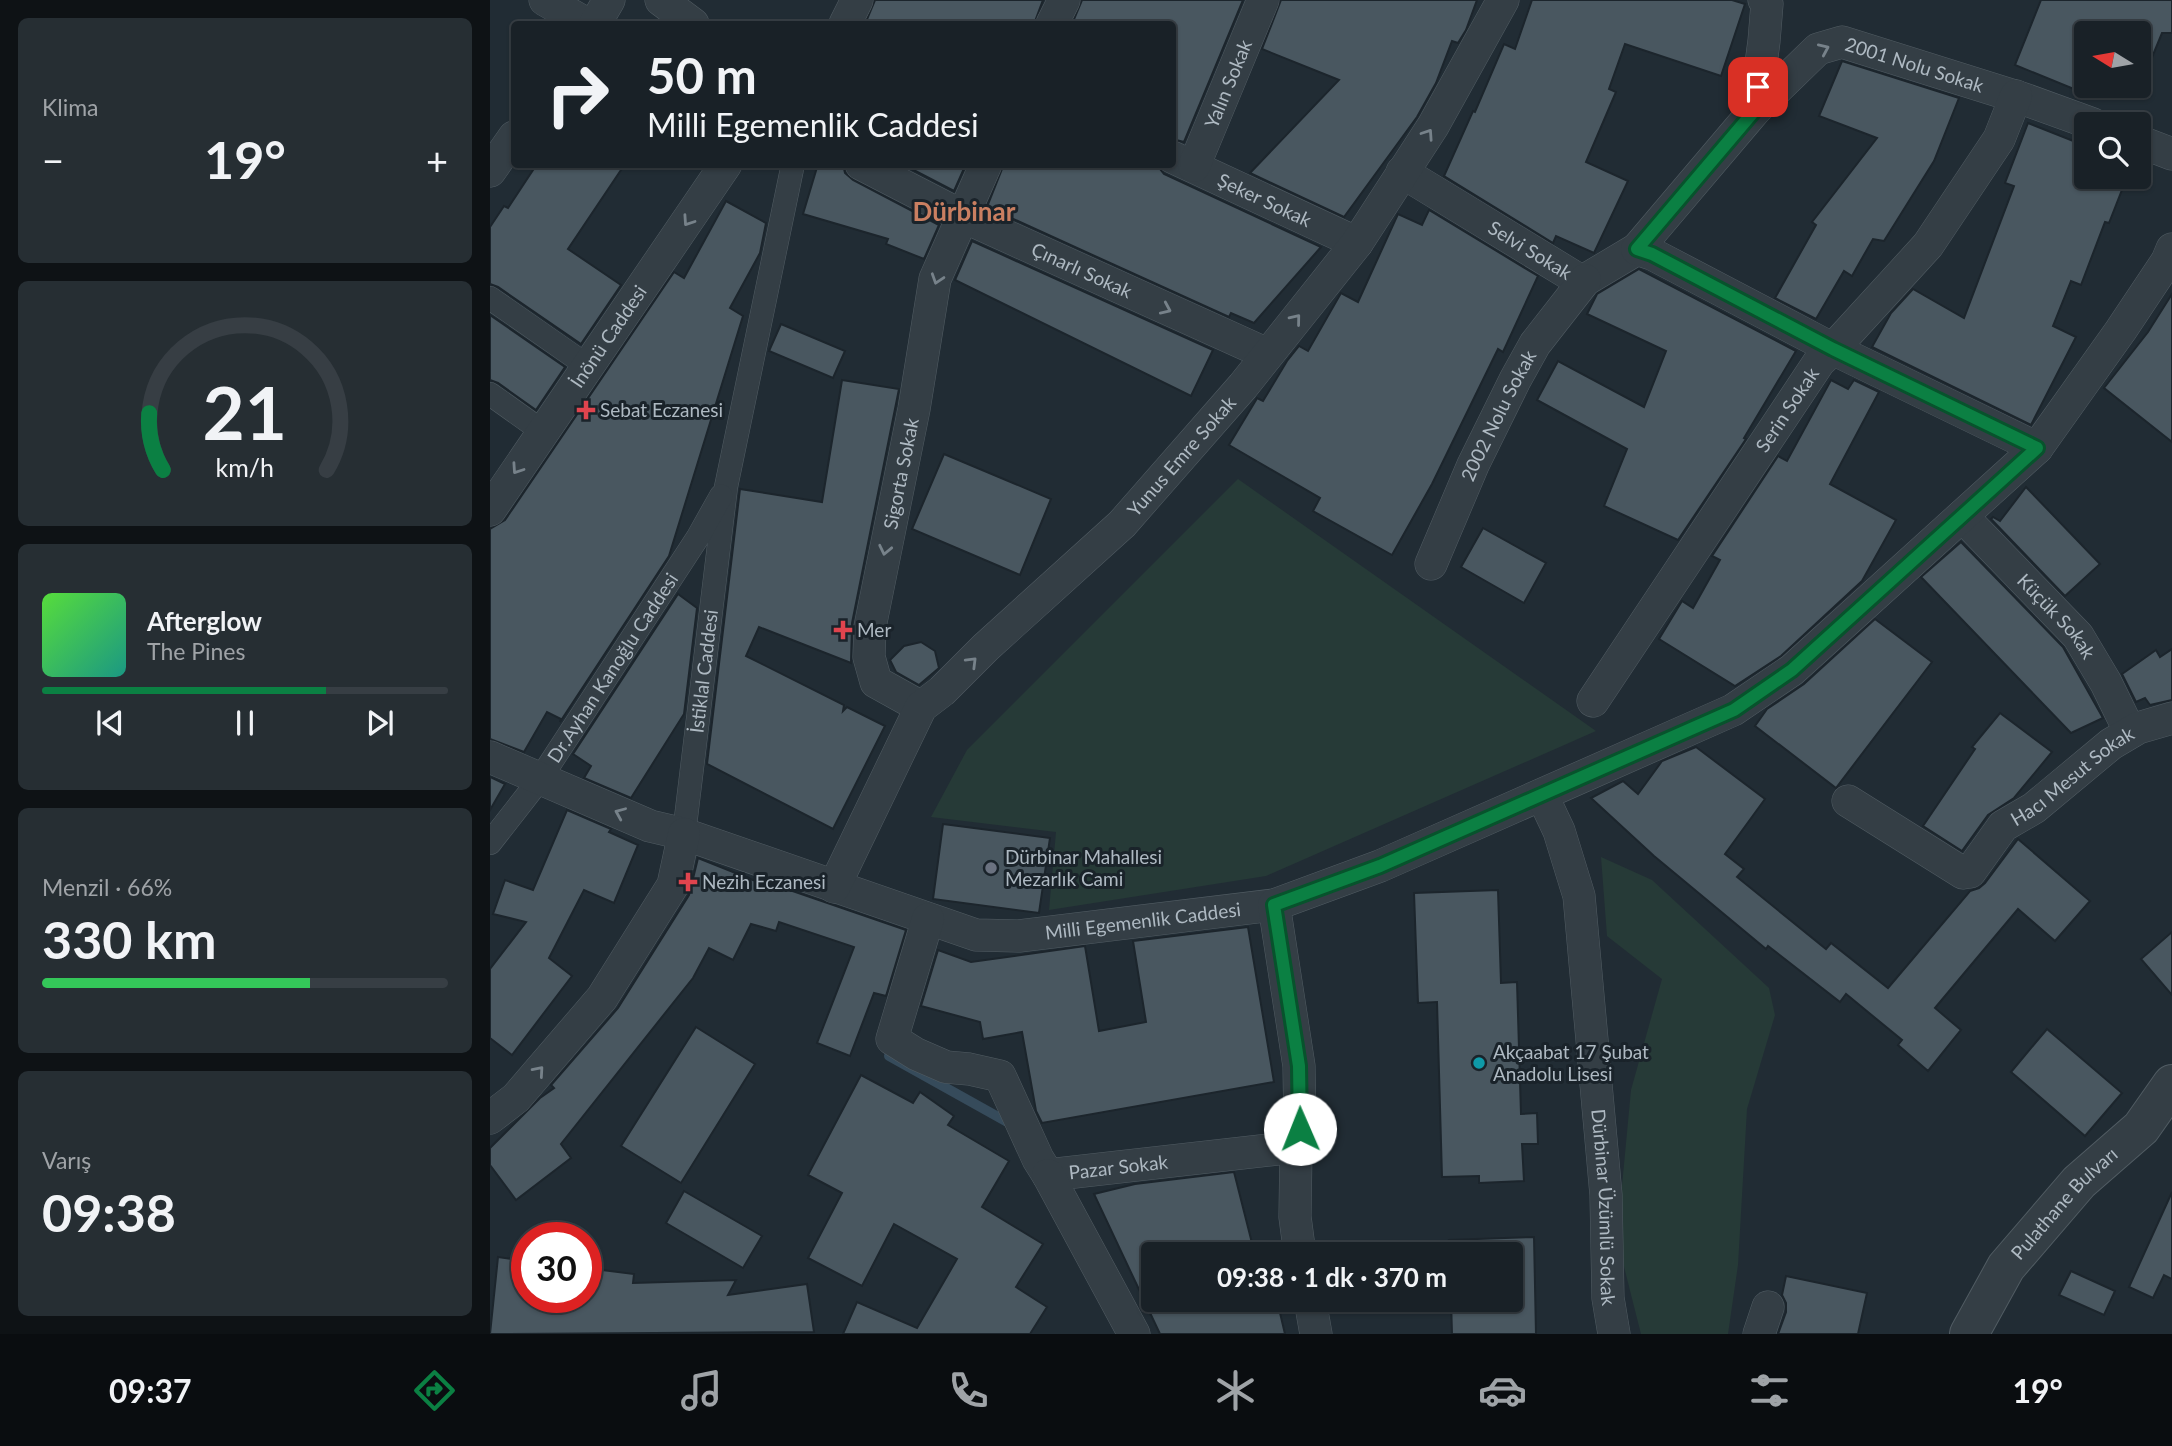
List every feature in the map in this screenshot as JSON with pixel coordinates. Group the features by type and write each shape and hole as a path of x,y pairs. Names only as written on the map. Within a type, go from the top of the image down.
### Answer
{"street":[{"path":"545,0 582,21"},
{"path":"597,21 609,0"},
{"path":"661,0 689,21"},
{"path":"847,21 858,0"},
{"path":"1054,21 1064,0"},
{"name":"Yalın Sokak","path":"1183,162 1263,0"},
{"name":"Yunus Emre Sokak","path":"834,887 921,707 942,691 986,647 1122,524 1243,386 1357,243 1433,127 1503,0"},
{"path":"1755,110 1764,41 1767,4 1764,0"},
{"name":"2001 Nolu Sokak","path":"1637,249 1755,110 1818,49 1842,42 2016,96 2074,117"},
{"name":"Serin Sokak","path":"1592,701 1819,362 1928,245 1999,139 2016,96"},
{"path":"490,171 511,141"},
{"path":"2151,146 2172,154"},
{"name":"Şeker Sokak","path":"1183,162 1357,243"},
{"name":"İnönü Caddesi","path":"490,510 723,168"},
{"name":"İstiklal Caddesi","path":"490,1118 516,1098 602,998 673,885 684,834 726,487 792,168"},
{"name":"Çınarlı Sokak","path":"869,168 962,216 1267,354"},
{"path":"962,216 984,168"},
{"name":"Selvi Sokak","path":"1402,172 1576,278 1585,280 1637,249"},
{"name":"Sigorta Sokak","path":"921,707 876,682 869,657 870,627 914,409 935,279 962,216"},
{"path":"1637,249 1652,254 1833,349 2037,448"},
{"name":"Milli Egemenlik Caddesi","path":"490,757 650,826 684,834 976,935 1019,936 1274,905 1380,866 1734,710 1792,670 2037,448 2168,262"},
{"name":"2002 Nolu Sokak","path":"1431,564 1473,466 1515,380 1535,344 1585,280"},
{"path":"490,298 589,368"},
{"path":"490,394 542,432"},
{"name":"Dr.Ayhan Kanoğlu Caddesi","path":"490,843 540,779 698,537 726,487"},
{"name":"Küçük Sokak","path":"1962,516 2078,636 2106,683 2130,732"},
{"name":"Hacı Mesut Sokak","path":"1848,801 1963,873 1970,872 2003,826 2034,808 2111,744 2138,728 2172,718"},
{"name":"Dürbinar Üzümlü Sokak","path":"1542,795 1559,831 1579,896 1606,1195 1608,1298 1614,1334"},
{"path":"1274,905 1299,1066 1300,1129 1296,1147 1295,1217 1298,1242"},
{"name":"Pazar Sokak","path":"928,919 892,1039 916,1054 946,1067 1000,1076 1048,1175 1296,1147"},
{"name":"Pulathane Bulvarı","path":"1969,1334 2006,1267 2079,1182 2141,1128 2172,1084"},
{"path":"1048,1175 1134,1334"},
{"path":"1312,1312 1317,1334"}],"green space":[{"path":"1238,479 1596,731 1266,876 1049,910 1056,832 931,817 967,750"},
{"path":"1601,857 1652,880 1769,988 1775,1015 1747,1109 1738,1265 1728,1334 1641,1334 1617,1239 1631,1090 1662,979 1607,936"}],"building":[{"path":"875,0 1043,0 1035,21 866,21"},
{"path":"1082,0 1243,0 1184,142 1176,140 1176,21 1073,21"},
{"path":"1281,0 1477,0 1466,30 1458,43 1452,41 1436,83 1417,117 1344,217 1250,173 1339,80 1262,49"},
{"path":"1532,0 1732,0 1745,4 1721,76 1625,44 1609,89 1616,92 1586,162 1628,181 1594,253 1556,236 1553,243 1444,176 1504,44 1515,49"},
{"path":"2041,0 2172,0 2172,33 2162,33 2151,60 2151,21 2074,21 2074,89 2015,65"},
{"path":"1842,61 1959,98 1934,161 1884,241 1873,239 1852,276 1844,271 1816,319 1775,298 1816,225 1812,222 1877,138 1819,116"},
{"path":"2028,123 2074,141 2074,189 2122,189 2109,223 2105,222 2081,285 2071,281 2053,326 2076,337 2031,425 1872,347 1891,313 1913,289 1964,318 2014,186 2005,183"},
{"path":"534,168 622,168 568,249 621,285 581,344 490,284 490,227 504,206 508,208"},
{"path":"817,168 844,168 845,173 853,180 939,225 924,259 886,244 888,239 803,214"},
{"path":"910,168 964,168 954,191"},
{"path":"1002,168 1159,168 1164,174 1321,247 1254,323 1231,313 1229,317 987,207"},
{"path":"726,201 766,223 760,253 730,308 743,316 669,556 560,722 561,719 547,712 524,752 490,739 490,529 505,520 674,272 684,278"},
{"path":"1429,210 1538,276 1503,352 1498,349 1432,484 1392,555 1313,511 1320,498 1229,445 1257,398 1263,401 1299,346 1308,351 1341,293 1358,302 1398,214 1422,225"},
{"path":"972,241 1213,350 1191,396 955,280"},
{"path":"1639,269 1796,351 1744,438 1746,439 1678,540 1604,506 1627,449 1537,400 1558,361 1644,407 1666,351 1587,314 1597,294"},
{"path":"2172,294 2172,442 2104,388 2148,332"},
{"path":"490,315 565,367 536,410 490,380"},
{"path":"781,324 845,351 833,378 769,351"},
{"path":"842,380 899,389 852,623 851,663 759,627 746,656 844,705 843,711 847,707 885,726 833,829 707,764 740,489 822,502"},
{"path":"1831,380 1848,389 1854,380 1879,392 1830,484 1896,520 1862,581 1781,656 1735,686 1659,639 1682,601 1693,608 1720,560 1712,556 1778,456 1787,461"},
{"path":"944,454 1051,499 1020,575 912,529"},
{"path":"2026,487 2100,564 2065,596 1991,519 1993,517 2000,521"},
{"path":"1483,528 1546,563 1524,603 1461,567"},
{"path":"1961,542 2063,647 2103,718 2071,733 1921,577"},
{"path":"678,594 697,608 684,714 631,798 584,778 591,766 573,754"},
{"path":"1875,619 1932,662 1836,788 1755,726 1767,709 1804,684"},
{"path":"921,642 935,651 939,668 919,685 896,672 890,660 904,646"},
{"path":"2172,649 2172,700 2150,705 2145,698 2136,702 2122,674 2156,650 2160,657"},
{"path":"2000,713 2052,752 2014,798 1988,815 1962,851 1923,826 1975,749 1972,747"},
{"path":"1696,747 1765,799 1725,854 1744,869 1737,877 1826,949 1831,943 1888,988 1970,891 1985,883 2018,839 2090,901 2055,941 2018,909 1935,1008 1961,1030 1928,1071 1898,1045 1902,1040 1846,994 1840,1002 1768,946 1766,949 1654,856 1591,798 1623,781 1638,794 1662,761"},
{"path":"490,777 505,784 490,810"},
{"path":"567,810 611,829 609,832 638,845 614,903 584,890 549,958 572,976 512,1055 490,1038 490,969 526,922 493,914 505,880 533,890"},
{"name":"Dürbinar Mahallesi Mezarlık Cami","path":"943,824 1050,838 1039,913 933,899"},
{"path":"698,858 753,880 906,930 886,996 874,993 850,1056 817,1043 854,947 779,922 776,931 751,924 733,960 709,948 693,978 561,1144 571,1158 516,1200 490,1165 490,1148 540,1098 554,1088 551,1085 618,1008 689,895"},
{"name":"Akçaabat 17 Şubat Anadolu Lisesi","path":"1498,890 1501,983 1517,982 1521,1114 1537,1113 1538,1144 1522,1144 1524,1181 1479,1183 1479,1176 1442,1177 1437,1002 1418,1003 1414,893"},
{"path":"1248,927 1274,1082 1042,1123 1036,1111 1022,1032 983,1039 980,1022 921,1006 938,950 971,962 1085,946 1099,1031 1146,1022 1133,941"},
{"path":"2172,932 2172,995 2141,959"},
{"path":"696,1027 755,1064 681,1183 621,1146"},
{"path":"2047,1029 2122,1093 2085,1136 2011,1072"},
{"path":"861,1075 913,1103 920,1092 954,1116 948,1125 1009,1161 982,1207 1043,1244 1016,1287 1047,1307 1030,1334 843,1334 857,1302 917,1328 957,1259 894,1224 862,1286 808,1258 842,1193 808,1175"},
{"path":"1234,1172 1252,1242 1141,1242 1141,1294 1094,1194 1135,1184"},
{"path":"684,1191 762,1236 743,1268 666,1223"},
{"path":"2172,1192 2172,1279 2164,1275 2153,1298 2129,1287"},
{"path":"1534,1237 1536,1334 1452,1334 1451,1312 1523,1312 1523,1242 1449,1240"},
{"path":"498,1257 511,1259 511,1313 602,1313 602,1270 634,1274 633,1283 736,1280 728,1295 807,1284 814,1332 490,1334"},
{"path":"2071,1271 2115,1291 2104,1315 2059,1295"},
{"path":"1786,1276 1867,1293 1858,1334 1778,1334 1786,1312 1782,1295"},
{"path":"1150,1312 1280,1312 1285,1334 1160,1334"}],"waterway":[{"path":"889,1056 1009,1123"}],"place":[{"name":"Sebat Eczanesi","path":"586,410"},
{"name":"Mer","path":"843,630"},
{"name":"Dürbinar Mahallesi Mezarlık Cami","path":"991,868"},
{"name":"Nezih Eczanesi","path":"688,882"},
{"name":"Akçaabat 17 Şubat Anadolu Lisesi","path":"1479,1063"}],"district":[{"name":"Dürbinar","path":"964,212"}],"route":[{"path":"1300,1129 1299,1066 1274,905 1380,866 1734,710 1792,670 2037,448 1833,349 1652,254 1637,249 1755,110 1758,87"}]}
